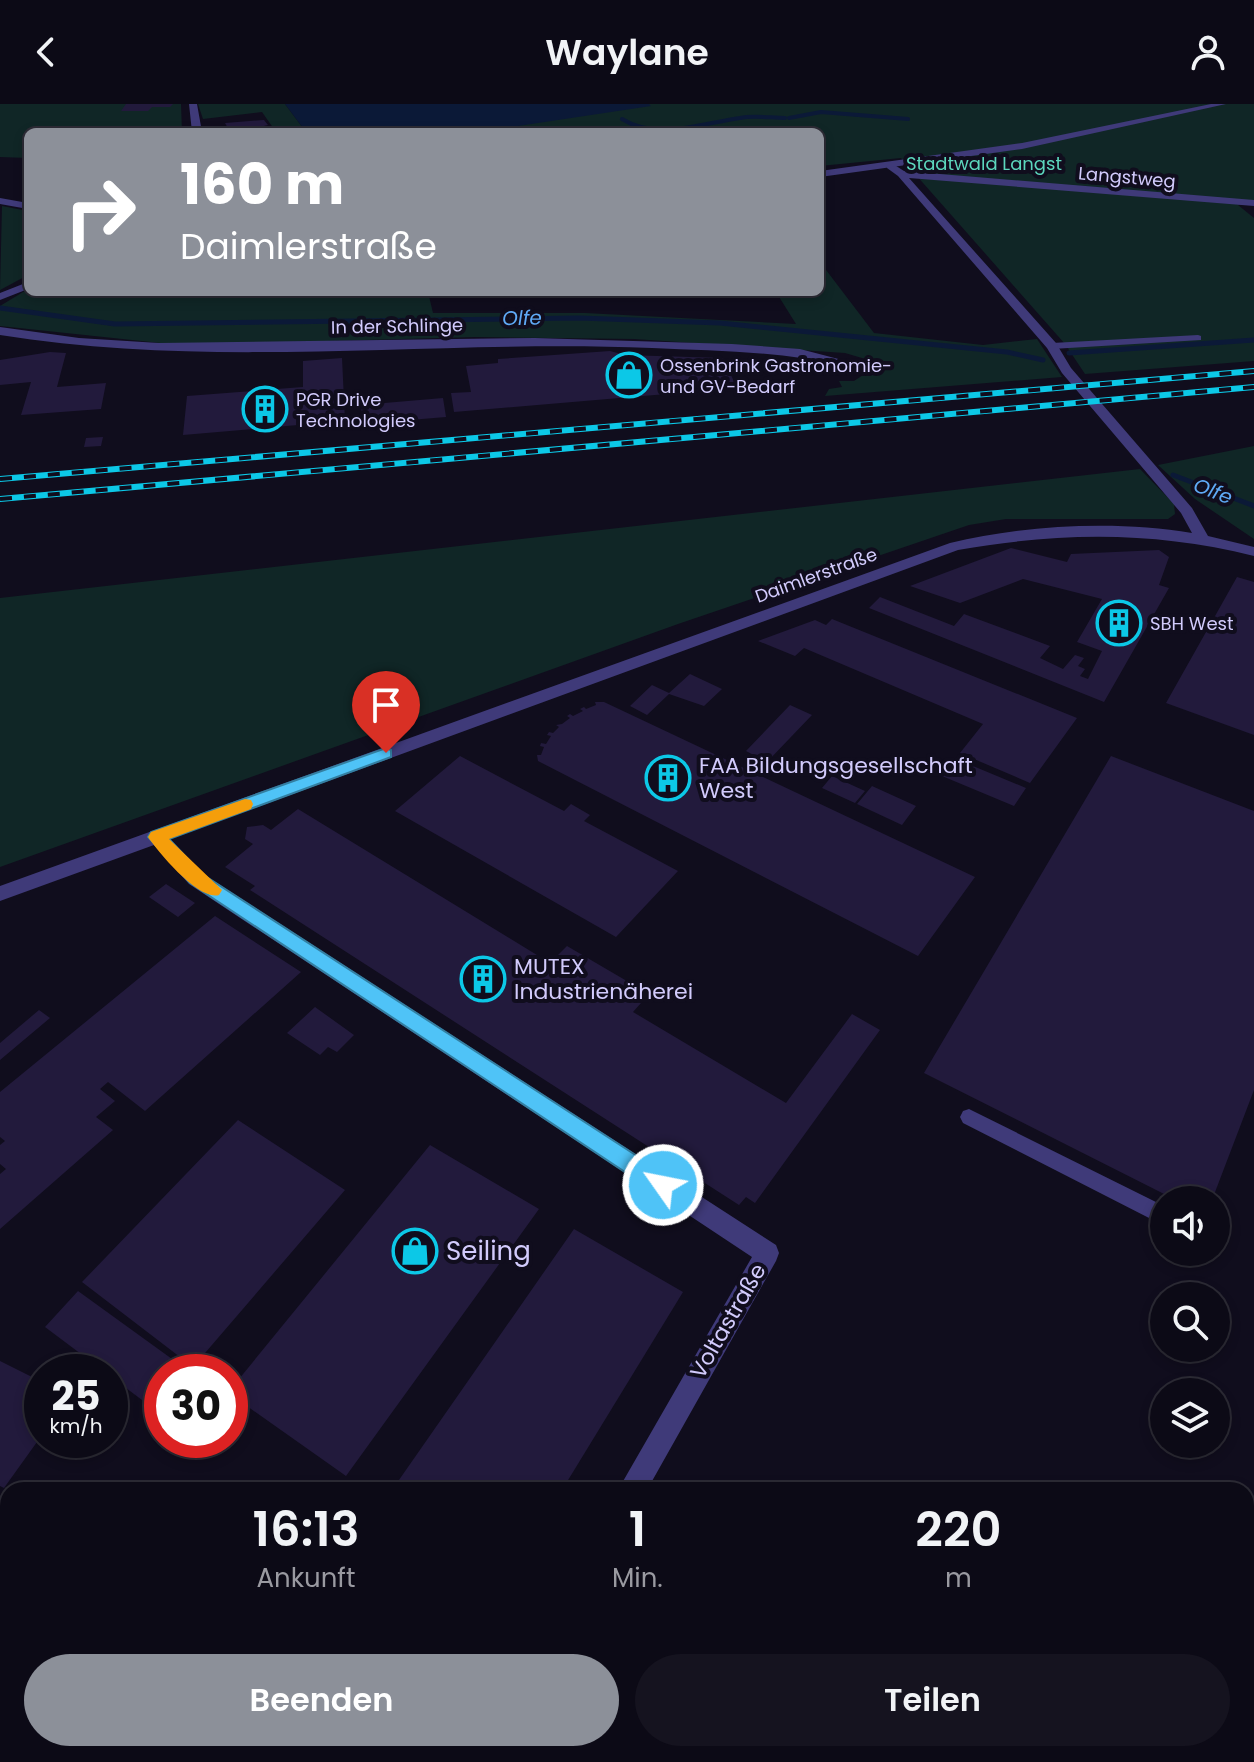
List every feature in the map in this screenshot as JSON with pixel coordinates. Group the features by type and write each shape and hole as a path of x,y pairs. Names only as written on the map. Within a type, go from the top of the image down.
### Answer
{"street":[{"path":"193,104 196,128"},
{"path":"824,174 1074,138 1222,104"},
{"path":"890,166 901,174 1052,346 1066,370 1187,511 1202,538"},
{"name":"Langstweg","path":"901,174 1254,203"},
{"path":"0,201 24,205"},
{"path":"0,297 24,287"},
{"name":"In der Schlinge","path":"0,331 31,337 176,349 477,342 634,343 809,354 844,362"},
{"name":"Daimlerstraße","path":"0,894 955,546 1003,536 1062,533 1202,538 1254,552"},
{"name":"Voltastraße","path":"157,837 196,879 767,1253 637,1482"}],"lane":[{"path":"1052,346 1198,338"},
{"path":"969,1117 1150,1209"}],"green space":[{"path":"0,104 181,104 182,128 24,128 24,158 0,157"},
{"path":"198,104 285,104 303,128 273,128 262,112 203,119"},
{"name":"Stadtwald Langst","path":"649,104 1254,104 1254,205 1238,205 1254,218 1254,361 1085,374 1065,344 901,158 824,166 824,128 502,128"},
{"path":"2,206 24,210 24,277 0,290"},
{"path":"824,267 874,333 983,345 1037,339 1062,377 825,396 829,389 842,387 839,381 854,381 869,371 862,358 845,353 634,339 476,337 179,345 0,326 0,309 114,326 433,319 117,323 0,306 24,291 24,296 429,296 433,313 585,313 796,324 778,296 824,296"},
{"path":"1254,446 1254,539 1195,499 1158,465"},
{"path":"1140,469 1174,504 1175,514 1168,519 1006,519 969,525 678,624 0,867 0,598"}],"water":[{"path":"285,104 651,106 505,128 303,128"}],"building":[{"path":"126,104 173,104 170,107 152,107 148,111 121,111"},
{"path":"264,120 268,125 228,128 225,123"},
{"path":"610,351 625,355 723,358 737,388 454,412 451,393 471,392 466,366 498,363 498,359"},
{"path":"50,352 66,353 57,387 106,383 101,409 21,415 31,382 0,385 0,360"},
{"name":"PGR Drive Technologies","path":"342,358 345,421 183,435 187,396 303,387 303,361"},
{"path":"443,398 446,417 362,424 361,405"},
{"path":"103,437 101,446 84,447 86,438"},
{"path":"1011,548 1067,562 1071,554 1159,550 1169,557 1159,585 1169,588 1104,702 869,608 880,597 954,626 964,614 1050,646 1040,658 1063,669 1075,655 1084,658 1078,666 1085,669 1080,676 1088,679 1102,651 1077,642 1102,599 1023,579 960,603 910,586"},
{"path":"1237,577 1254,582 1254,735 1166,703"},
{"path":"832,619 1077,718 1030,783 960,753 983,724 804,648 795,656 758,641 815,620 826,625"},
{"path":"690,674 722,689 704,706 669,694 647,715 630,706 652,685 669,693"},
{"path":"595,702 604,702 975,877 918,956 538,761 537,755 541,755 544,747 540,746 541,743 546,744 551,736 547,735 549,732 553,733 559,727 556,725 570,718 567,716 570,714 573,716 583,711 580,709 584,707 596,705"},
{"path":"790,705 812,715 767,762 746,751"},
{"path":"460,756 564,811 571,804 590,815 584,821 678,871 616,937 395,811"},
{"path":"958,756 976,763 973,766 1026,788 1014,806 942,776"},
{"path":"1111,756 1254,811 1254,1090 1217,1186 1150,1187 924,1073"},
{"path":"832,776 865,791 855,803 822,788"},
{"path":"872,786 916,806 902,825 857,804"},
{"path":"298,809 550,963 567,946 649,994 633,1012 786,1103 852,1014 880,1030 755,1203 746,1197 739,1205 250,890 255,886 225,867 253,844 245,839 247,827 263,825 271,830"},
{"path":"166,884 195,903 178,917 149,897"},
{"path":"215,916 301,972 145,1111 108,1082 100,1089 115,1101 96,1117 113,1130 0,1229 0,1174 6,1169 0,1164 0,1145 5,1141 0,1137 0,1092"},
{"path":"315,1007 354,1035 337,1052 328,1047 320,1055 287,1033"},
{"path":"39,1010 50,1018 0,1060 0,1043"},
{"path":"238,1120 345,1190 204,1354 176,1354 82,1282"},
{"path":"430,1145 539,1209 346,1476 248,1407 248,1368"},
{"path":"574,1229 683,1292 567,1482 398,1482"},
{"path":"78,1291 165,1354 144,1354 144,1402 128,1390 128,1354 81,1354 45,1327"},
{"path":"0,1361 24,1373 26,1458 8,1482 0,1482"}],"waterway":[{"path":"789,118 821,112 908,119"},
{"path":"685,128 745,117 785,118"},
{"path":"622,119 646,128"},
{"name":"Olfe","path":"0,308 115,324 579,318 720,323 1007,352 1043,360"},
{"path":"1069,353 1254,340"},
{"name":"Olfe","path":"1173,475 1254,506"}],"railway":[{"path":"0,479 1254,371"},
{"path":"0,499 1254,387"}],"slow traffic":[{"path":"213,890 196,879 157,837 245,804"}],"place":[{"name":"Ossenbrink Gastronomie- und GV-Bedarf","path":"629,375"},
{"name":"PGR Drive Technologies","path":"265,409"},
{"name":"SBH West","path":"1119,623"},
{"name":"FAA Bildungsgesellschaft West","path":"668,778"},
{"name":"MUTEX Industrienäherei","path":"483,979"},
{"name":"Seiling","path":"415,1251"}],"route":[{"path":"386,753 157,837 196,879 663,1185"}]}
